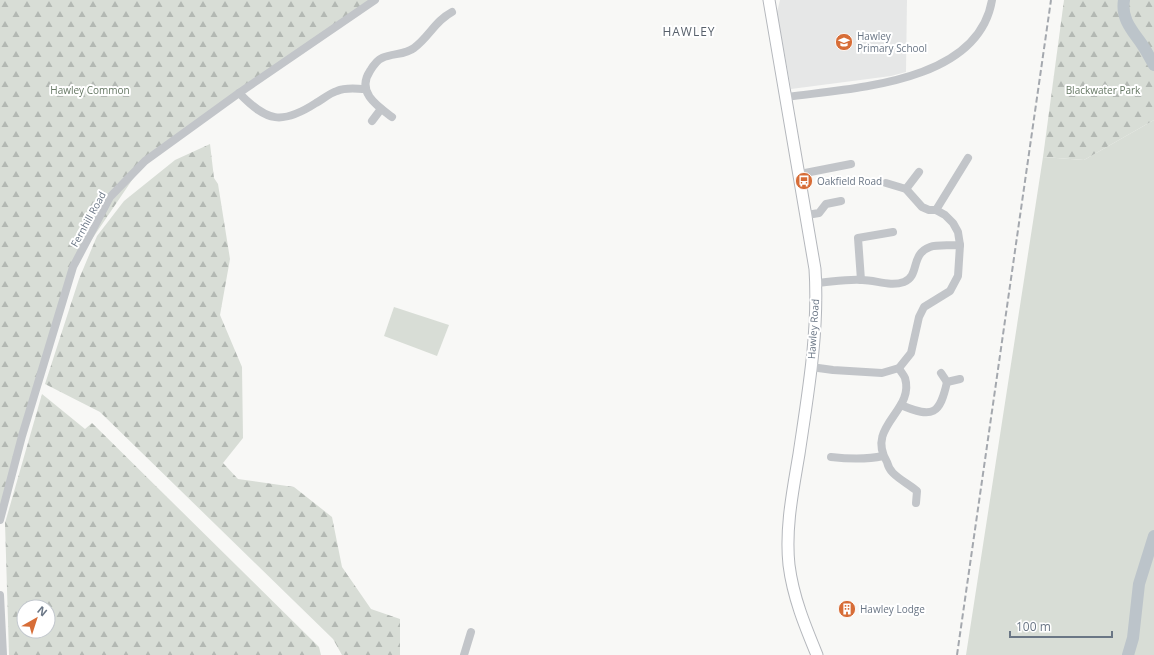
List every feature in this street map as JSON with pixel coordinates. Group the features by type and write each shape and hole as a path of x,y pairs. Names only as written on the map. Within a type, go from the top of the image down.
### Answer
{"main road":[{"name":"Hawley Road","path":"769,0 807,215 816,283 815,326 811,367 792,498 789,551 794,591 817,655"}],"street":[{"name":"Fernhill Road","path":"0,520 22,436 73,267 110,197 144,161 239,93 375,0"},
{"path":"786,97 882,83 920,73 942,62 968,44 979,32 986,20 992,0"},
{"path":"392,117 368,98 365,89 367,75 381,58 407,52 415,48 436,23 452,12"},
{"path":"239,93 261,112 276,118 295,115 337,91 346,88 365,89"},
{"path":"372,121 381,109"},
{"path":"936,210 968,158"},
{"path":"800,174 851,164"},
{"path":"906,189 919,172"},
{"path":"811,367 882,373 899,368 911,353 919,317 924,307 950,291 958,276 960,246 958,232 953,223 945,215 936,210 929,210 922,207 906,189 886,183"},
{"path":"807,215 819,213 826,204 841,201"},
{"path":"861,280 858,238 893,232"},
{"path":"816,283 861,280 892,284 906,281 912,274 917,256 922,250 931,246 960,246"},
{"path":"899,368 905,379 905,393 901,406 884,428 880,442 883,456 892,473 917,491 916,503"},
{"path":"940,373 948,382"},
{"path":"948,382 960,379"},
{"path":"901,406 915,411 928,412 937,409 943,402 948,382"},
{"path":"831,457 851,460 869,459 883,456"},
{"path":"0,595 3,655"},
{"path":"464,655 471,632"}],"shaded area":[{"name":"Hawley Primary School","path":"780,0 907,0 906,72 891,76 791,89 777,12"}],"green space":[{"name":"Hawley Common","path":"0,0 376,0 145,161 73,267 0,521"},
{"name":"Blackwater Park","path":"1064,0 1154,0 1154,120 1084,160 1043,157"},
{"path":"1154,120 1154,655 966,655 1043,157 1084,160"},
{"path":"210,144 214,178 218,184 230,259 220,315 242,367 243,438 223,463 238,479 294,487 332,517 342,567 371,609 400,619 400,655 342,655 333,639 100,412 45,384 79,279 97,236 124,201 175,160"},
{"path":"394,307 449,325 437,356 384,336"},
{"path":"42,394 85,429 92,423 319,647 321,655 9,655 5,523"}],"waterway":[{"path":"1124,0 1123,6 1125,18 1145,48 1154,65"},
{"path":"1128,655 1133,638 1139,584 1154,536"}],"railway":[{"path":"957,655 1051,0"}],"place":[{"name":"Hawley Primary School","path":"844,42"},
{"name":"Oakfield Road","path":"804,181"},
{"name":"Hawley Lodge","path":"847,609"}],"district":[{"name":"HAWLEY","path":"689,31"}]}
